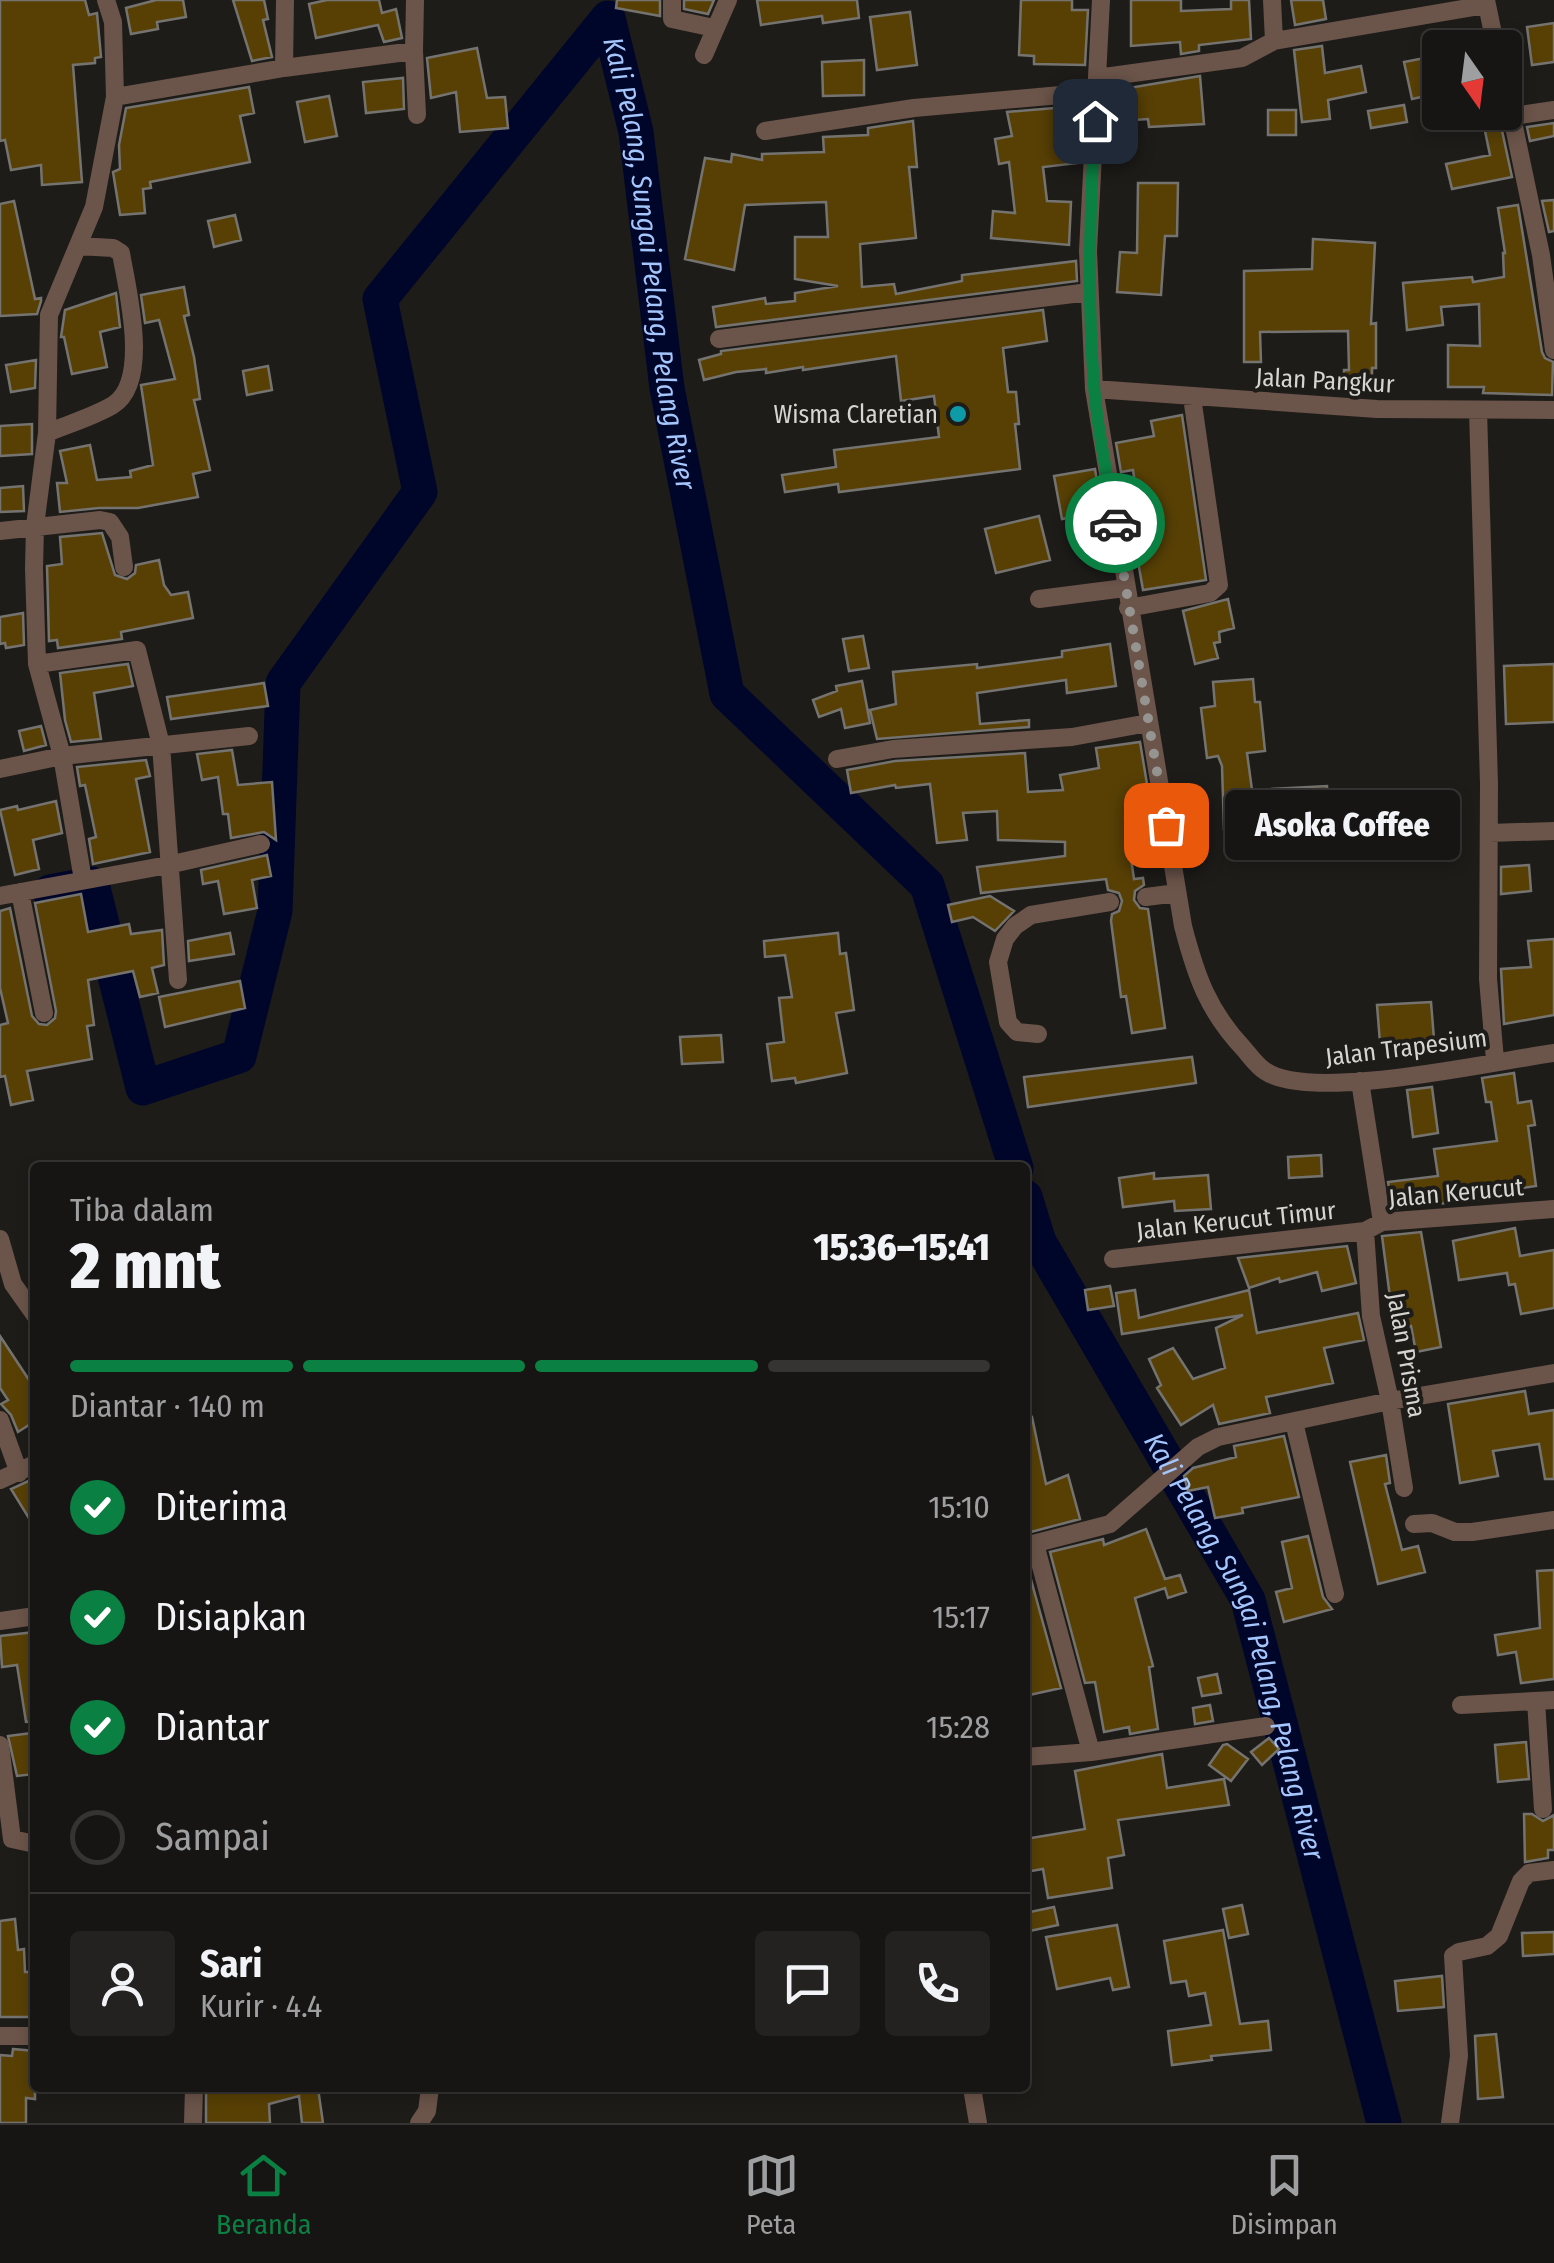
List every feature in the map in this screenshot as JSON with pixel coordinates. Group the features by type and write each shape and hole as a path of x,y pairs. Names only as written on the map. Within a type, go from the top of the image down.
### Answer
{"street":[{"path":"84,880 62,756 37,664 35,526 47,433 49,315 94,207 115,96 113,22 106,0"},
{"path":"284,0 284,68"},
{"path":"415,0 417,115"},
{"path":"672,0 672,19 714,28"},
{"path":"1101,0 1089,292 1094,389 1177,892 1146,897"},
{"path":"1272,0 1274,41"},
{"path":"704,55 728,1"},
{"path":"765,131 1096,85 1242,58 1274,41 1486,3 1492,30"},
{"path":"115,96 414,51"},
{"path":"1522,115 1554,110"},
{"path":"1516,130 1541,255 1554,350"},
{"path":"47,433 114,404 126,390 130,376 135,333 122,253 113,248 78,246"},
{"path":"719,339 1089,292"},
{"name":"Jalan Pangkur","path":"1094,389 1377,409 1554,410"},
{"path":"1128,608 1210,593 1219,585 1192,397"},
{"path":"1478,410 1489,833 1488,979 1495,1060"},
{"path":"0,530 110,522 120,537 124,567"},
{"path":"1039,600 1125,588"},
{"path":"37,664 138,650 161,745 178,980"},
{"path":"837,759 893,749 1057,739 1148,724"},
{"path":"0,769 62,756 249,736"},
{"path":"1489,833 1554,831"},
{"path":"0,896 261,844"},
{"path":"20,892 44,1013"},
{"name":"Jalan Trapesium","path":"1177,892 1194,967 1206,1000 1266,1072 1318,1084 1433,1073 1554,1053"},
{"path":"1038,1034 1017,1032 1008,1022 998,962 1005,939 1031,915 1110,902"},
{"name":"Jalan Prisma","path":"1360,1081 1374,1167 1371,1316 1404,1488"},
{"name":"Jalan Kerucut","path":"1373,1227 1554,1209"},
{"name":"Jalan Kerucut Timur","path":"1113,1259 1373,1227"},
{"path":"0,1239 13,1284 30,1308"},
{"path":"1091,1752 1030,1545 1110,1524 1198,1446 1218,1437 1390,1401 1554,1373"},
{"path":"0,1420 27,1469 0,1480"},
{"path":"1294,1422 1334,1594"},
{"path":"1414,1524 1432,1523 1456,1532 1472,1532 1554,1520"},
{"path":"0,1621 30,1617"},
{"path":"1461,1705 1545,1701 1543,1809"},
{"path":"1030,1757 1091,1752 1266,1726"},
{"path":"0,1745 12,1839 30,1843"},
{"path":"1450,2123 1459,2056 1453,1956 1494,1942 1521,1881 1529,1872 1554,1870"},
{"path":"0,2036 30,2036"},
{"path":"193,2123 194,2092"},
{"path":"420,2123 427,2111 429,2092"},
{"path":"973,2092 978,2123"}],"building":[{"path":"0,0 85,0 89,15 97,13 101,57 95,58 95,63 73,65 82,182 42,185 41,165 11,170 5,140 0,141"},
{"path":"156,0 183,0 186,17 157,22 158,29 131,34 126,8"},
{"path":"233,0 264,0 268,19 263,20 272,57 252,61"},
{"path":"379,0 382,13 396,9 402,38 384,42 378,25 316,38 309,4"},
{"path":"617,0 660,0 660,16 616,8"},
{"path":"684,0 714,0 708,14 684,9"},
{"path":"757,0 857,0 859,18 823,23 822,16 761,25"},
{"path":"1021,0 1072,0 1072,10 1088,10 1085,65 1034,64 1034,56 1019,55"},
{"path":"1131,0 1181,0 1181,11 1231,9 1231,0 1249,0 1251,39 1199,45 1199,51 1181,54 1180,42 1131,46"},
{"path":"1291,0 1323,0 1326,19 1295,25"},
{"path":"910,12 917,65 877,70 870,17"},
{"path":"1554,23 1554,62 1532,65 1527,27"},
{"path":"1322,46 1325,73 1361,66 1366,92 1328,100 1330,119 1302,122 1294,50"},
{"path":"477,48 487,98 505,97 508,128 460,132 456,92 431,98 427,58"},
{"path":"1422,58 1422,97 1412,99 1404,62"},
{"path":"864,60 864,95 823,96 822,62"},
{"path":"1200,76 1204,124 1149,127 1148,119 1119,121 1117,90"},
{"path":"403,78 404,109 366,113 363,82"},
{"path":"249,87 254,113 240,116 250,162 150,182 151,188 143,189 145,213 120,215 113,172 120,169 119,145 126,108"},
{"path":"329,96 337,136 305,142 297,102"},
{"path":"1404,105 1407,122 1371,128 1368,111"},
{"path":"1078,106 1082,134 1075,135 1078,163 1043,167 1047,201 1071,202 1069,245 991,238 993,211 1015,213 1009,162 999,164 995,139 1012,136 1007,112"},
{"path":"1268,110 1296,110 1296,135 1268,135"},
{"path":"913,121 917,167 909,167 916,238 860,244 862,287 894,284 896,294 962,281 962,275 1076,261 1077,281 716,327 713,307 765,298 766,304 795,301 795,293 838,286 795,279 795,237 828,237 826,202 745,205 734,270 685,259 705,158 731,162 732,154 762,160 762,154 824,152 823,137 868,135 868,128"},
{"path":"1554,123 1554,136 1530,141 1527,127"},
{"path":"1485,130 1502,130 1512,177 1452,189 1446,164 1490,155"},
{"path":"1138,183 1178,183 1177,236 1165,236 1161,295 1117,292 1120,252 1137,253"},
{"path":"1554,200 1554,231 1549,232 1542,201"},
{"path":"14,201 35,299 41,301 37,314 0,316 0,204"},
{"path":"1518,205 1542,352 1553,362 1552,395 1483,393 1484,387 1448,387 1448,345 1480,346 1479,304 1441,307 1443,325 1407,330 1403,283 1472,277 1473,282 1504,277 1505,253 1498,208"},
{"path":"235,215 241,240 214,247 208,221"},
{"path":"1313,239 1375,243 1371,324 1376,323 1376,368 1372,368 1372,388 1344,387 1344,370 1349,370 1348,331 1260,332 1261,362 1244,362 1244,271 1312,269"},
{"path":"184,287 189,315 184,316 200,399 194,400 210,470 193,474 198,497 138,508 60,512 57,483 67,483 60,451 90,445 97,480 131,477 130,471 153,465 141,385 175,379 159,320 145,323 141,295"},
{"path":"116,293 120,327 100,332 107,367 72,374 61,337 65,310"},
{"path":"1043,310 1047,341 1003,348 1008,392 1016,392 1020,469 839,492 838,484 785,492 782,475 836,467 834,450 939,437 934,396 901,401 896,356 803,370 736,372 704,380 699,360 721,351"},
{"path":"36,360 35,388 11,392 6,365"},
{"path":"268,366 272,390 247,395 243,371"},
{"path":"1182,415 1206,580 1143,590 1134,539 1143,537 1133,470 1121,472 1116,443 1154,436 1151,421"},
{"path":"32,424 32,454 0,456 0,426"},
{"path":"1095,469 1102,512 1062,519 1054,476"},
{"path":"23,486 24,511 0,512 0,488"},
{"path":"1039,516 1050,560 996,573 985,529"},
{"path":"102,533 115,575 127,579 135,573 136,565 159,560 164,585 171,595 188,592 193,618 121,632 122,639 58,648 57,640 49,641 47,566 62,564 60,537"},
{"path":"1228,599 1234,628 1219,632 1220,642 1214,643 1218,658 1195,664 1183,611"},
{"path":"23,613 24,645 6,648 5,643 0,644 0,617"},
{"path":"863,636 869,668 849,671 843,639"},
{"path":"1110,644 1116,686 1067,693 1066,680 977,693 980,724 1029,720 1029,727 877,739 870,710 896,704 893,672 977,664 977,668 1062,657 1062,651"},
{"path":"128,664 133,686 94,693 101,739 71,742 60,673"},
{"path":"1554,664 1554,722 1506,724 1504,666"},
{"path":"1253,679 1255,702 1260,702 1265,751 1247,753 1252,790 1327,786 1328,806 1375,804 1376,823 1335,825 1336,852 1292,854 1291,825 1224,829 1222,766 1218,756 1207,758 1201,708 1215,706 1213,682"},
{"path":"862,681 870,723 845,728 841,709 819,717 813,700 837,691 836,686"},
{"path":"264,683 268,706 171,719 167,697"},
{"path":"41,726 46,745 24,751 19,731"},
{"path":"1140,742 1152,814 1125,818 1134,879 1143,878 1144,885 1135,891 1134,900 1140,908 1148,909 1165,1028 1132,1033 1126,996 1121,997 1111,921 1122,901 1119,893 1108,890 1106,879 981,893 977,867 1065,856 1065,842 998,840 997,811 963,813 967,840 937,843 930,784 851,793 847,770 895,761 1025,753 1028,792 1063,790 1060,775 1099,768 1096,748"},
{"path":"232,750 238,785 272,782 276,840 264,832 231,838 218,777 202,780 197,754"},
{"path":"146,760 150,776 136,779 150,852 93,864 89,839 96,837 85,785 80,786 77,767"},
{"path":"56,801 62,833 33,840 39,869 15,875 0,810"},
{"path":"267,855 271,876 252,880 257,908 224,914 218,881 203,884 201,870"},
{"path":"1529,865 1531,891 1501,894 1501,867"},
{"path":"81,894 88,932 129,924 131,934 162,930 164,965 152,968 158,993 140,997 133,971 88,980 94,1025 87,1026 92,1059 27,1071 33,1100 11,1105 5,1076 0,1077 0,1025 8,1023 0,988 0,911 10,908 32,1016 39,1024 47,1025 56,1011 35,903"},
{"path":"990,896 1014,911 995,931 973,917 952,922 948,905"},
{"path":"230,933 234,954 189,961 188,941"},
{"path":"838,933 840,954 846,953 854,1010 836,1013 847,1073 796,1083 795,1078 772,1081 767,1044 784,1042 779,998 792,997 785,955 765,957 764,941"},
{"path":"1554,939 1554,1015 1504,1024 1501,969 1531,967 1528,941"},
{"path":"240,981 245,1008 165,1027 159,997"},
{"path":"1431,1002 1434,1039 1380,1043 1377,1005"},
{"path":"721,1035 723,1062 682,1064 680,1037"},
{"path":"1192,1057 1196,1083 1028,1107 1024,1077"},
{"path":"1514,1073 1518,1103 1531,1101 1535,1125 1528,1126 1536,1186 1493,1192 1493,1198 1393,1209 1388,1182 1438,1176 1434,1149 1497,1141 1491,1102 1486,1102 1482,1078"},
{"path":"1432,1087 1438,1133 1413,1137 1407,1090"},
{"path":"1321,1155 1322,1176 1289,1178 1288,1157"},
{"path":"1154,1173 1154,1179 1208,1175 1211,1209 1175,1211 1174,1201 1123,1207 1119,1178"},
{"path":"1515,1228 1520,1256 1554,1250 1554,1308 1521,1314 1515,1284 1509,1285 1507,1273 1459,1280 1453,1241"},
{"path":"1421,1232 1441,1347 1416,1352 1411,1326 1404,1327 1400,1304 1391,1305 1382,1236"},
{"path":"1347,1246 1356,1283 1322,1291 1317,1272 1249,1288 1238,1258"},
{"path":"1110,1286 1114,1306 1088,1310 1085,1290"},
{"path":"1135,1290 1139,1318 1249,1290 1257,1333 1358,1313 1364,1340 1324,1348 1333,1383 1266,1397 1270,1413 1219,1424 1213,1405 1181,1425 1157,1388 1161,1385 1149,1359 1173,1348 1193,1379 1225,1368 1216,1328 1243,1315 1122,1334 1116,1293"},
{"path":"0,1336 30,1381 30,1424 18,1432 1,1404 8,1400 0,1388"},
{"path":"1525,1391 1529,1414 1554,1410 1554,1479 1545,1479 1539,1444 1493,1451 1498,1476 1460,1483 1448,1404"},
{"path":"1030,1417 1046,1484 1068,1475 1080,1519 1031,1532 1030,1527"},
{"path":"1284,1436 1299,1497 1242,1508 1243,1513 1215,1518 1208,1487 1188,1491 1184,1476 1193,1468 1236,1457 1234,1446"},
{"path":"1386,1455 1390,1483 1385,1484 1402,1550 1418,1546 1425,1572 1378,1584 1350,1462"},
{"path":"30,1480 30,1520 11,1489"},
{"path":"1146,1529 1165,1579 1180,1575 1186,1592 1168,1598 1165,1588 1135,1598 1153,1666 1149,1667 1158,1729 1130,1734 1129,1727 1104,1732 1095,1682 1085,1683 1050,1552 1103,1539 1104,1545"},
{"path":"1308,1536 1323,1597 1332,1609 1284,1622 1276,1592 1292,1588 1282,1542"},
{"path":"1554,1570 1554,1679 1521,1683 1516,1652 1498,1655 1495,1635 1540,1628 1537,1571"},
{"path":"1030,1576 1061,1688 1030,1695"},
{"path":"30,1633 30,1722 26,1722 17,1665 2,1667 0,1636"},
{"path":"1217,1674 1221,1693 1202,1696 1198,1678"},
{"path":"1210,1705 1213,1721 1195,1724 1193,1708"},
{"path":"30,1733 30,1775 17,1776 8,1736"},
{"path":"1269,1738 1279,1749 1262,1765 1251,1752"},
{"path":"1526,1742 1529,1779 1498,1782 1495,1745"},
{"path":"1227,1744 1248,1759 1231,1781 1209,1765"},
{"path":"1162,1754 1167,1788 1224,1779 1229,1805 1118,1820 1124,1855 1108,1858 1112,1888 1048,1898 1043,1869 1030,1871 1030,1838 1085,1829 1075,1771"},
{"path":"1524,1814 1543,1821 1554,1815 1554,1850 1548,1850 1548,1858 1525,1862"},
{"path":"1242,1905 1248,1934 1229,1938 1223,1909"},
{"path":"1054,1907 1058,1925 1030,1931 1030,1912"},
{"path":"15,1919 18,1950 24,1949 25,1972 30,1972 30,2017 0,2017 0,1921"},
{"path":"1117,1925 1129,1987 1113,1990 1110,1978 1057,1989 1046,1937"},
{"path":"1223,1930 1240,2024 1268,2021 1271,2050 1211,2056 1212,2060 1172,2065 1168,2031 1211,2025 1205,1993 1189,1996 1186,1981 1171,1983 1164,1941"},
{"path":"1554,1932 1554,1954 1523,1956 1522,1933"},
{"path":"1442,1976 1444,2007 1398,2011 1395,1981"},
{"path":"1496,2034 1503,2097 1478,2099 1475,2036"},
{"path":"13,2049 30,2051 30,2092 35,2092 35,2099 26,2098 26,2123 0,2123 0,2055 12,2056"},
{"path":"206,2092 319,2092 323,2123 302,2123 299,2096 269,2104 270,2123 206,2123"}],"waterway":[{"name":"Kali Pelang, Sungai Pelang, Pelang River","path":"50,892 92,884 143,1088 239,1056 275,911 283,683 420,492 380,299 608,18 636,132 667,388 727,694 927,885 1014,1162"},
{"name":"Kali Pelang, Sungai Pelang, Pelang River","path":"1030,1213 1039,1242 1248,1600 1384,2123"}],"way so far":[{"path":"1115,523 1166,825"}],"place":[{"name":"Wisma Claretian","path":"958,414"},
{"name":"Asoka Coffee","path":"1166,825"}],"route":[{"path":"1095,121 1089,292 1094,389 1115,523"}]}
